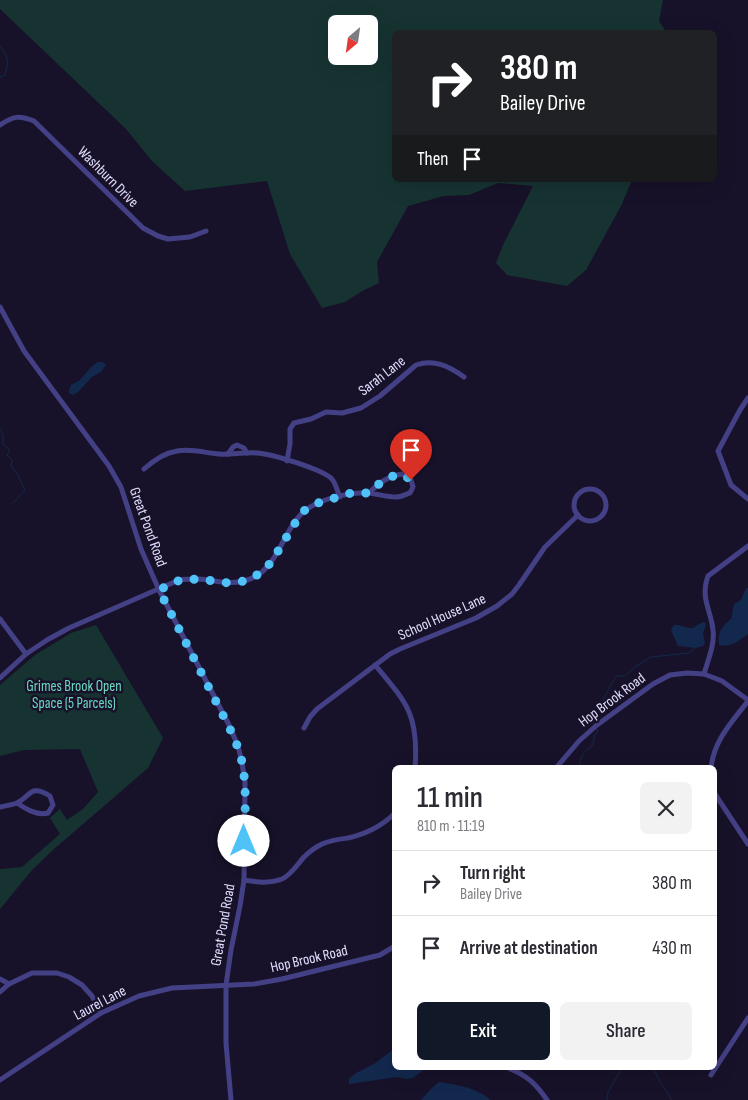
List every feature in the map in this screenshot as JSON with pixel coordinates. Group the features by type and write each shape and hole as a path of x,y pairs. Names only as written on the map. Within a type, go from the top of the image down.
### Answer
{"street":[{"name":"Washburn Drive","path":"0,125 16,117 34,121 137,223 149,232 168,239 190,236 206,231"},
{"name":"Great Pond Road","path":"0,307 24,351 109,466 121,487 141,549 159,590 238,746 245,782 244,880 226,985 226,1043 232,1100"},
{"name":"Sarah Lane","path":"287,461 291,427 295,422 311,419 326,412 342,413 361,408 380,396 416,365 423,363 445,366 464,377"},
{"path":"748,398 718,451 731,485 748,499"},
{"path":"228,454 237,445 244,448 247,453"},
{"path":"144,469 154,460 178,450 219,454 263,454 314,469 326,475 334,483 340,497"},
{"path":"0,678 26,654 47,640 180,580 199,579 229,583 253,578 272,561 300,515 315,504 351,493 369,493 398,497 410,492 412,487 411,480 402,474 386,479 369,493"},
{"path":"589,489 597,490 605,498 606,508 597,520 586,521 578,515 575,511 575,501 580,492 589,489"},
{"name":"School House Lane","path":"304,728 317,709 400,648 476,618 497,606 512,594 544,547 578,515"},
{"path":"704,674 712,646 713,631 704,595 706,579 748,546"},
{"path":"0,619 26,654"},
{"path":"375,665 407,706 415,734 414,765"},
{"name":"Hop Brook Road","path":"559,765 579,741 595,727 653,684 670,675 704,674 722,681 748,701"},
{"path":"712,765 714,750 720,738 748,701"},
{"path":"0,807 17,803 32,791 43,792 50,796 53,805 48,813 44,814 32,811 17,803"},
{"path":"717,797 748,844"},
{"path":"244,880 265,883 283,878 292,871 304,856 322,844 370,831 386,822 392,816"},
{"name":"Hop Brook Road","path":"226,985 282,980 372,957 392,948"},
{"path":"0,992 9,984 32,973 56,973 69,977 82,985 92,996 101,1013"},
{"path":"0,979 9,984"},
{"name":"Laurel Lane","path":"0,1080 101,1013 139,996 172,988 226,985"},
{"path":"717,1066 748,1018"},
{"path":"514,1070 522,1073 538,1087 547,1100"},
{"path":"711,1075 714,1070"}],"green space":[{"path":"0,0 663,0 659,21 665,30 392,30 392,182 631,182 622,204 586,270 567,286 507,275 496,263 533,186 498,183 469,195 444,196 408,206 377,262 379,283 345,302 322,308 290,254 267,181 185,191 152,161 126,129 0,9"},
{"name":"Grimes Brook Open Space (5 Parcels)","path":"96,625 163,738 148,768 54,849 32,870 0,909 0,869 22,867 60,834 50,818 60,809 67,820 83,809 98,792 80,749 24,750 0,756 0,685 35,655 71,633"}],"water":[{"path":"98,362 103,362 106,365 101,372 92,377 78,392 73,395 69,393 71,385 80,380"},
{"path":"746,588 748,588 748,634 731,645 719,645 721,630 731,619 734,604 741,600"},
{"path":"704,622 706,624 703,634 705,643 703,646 696,648 678,646 671,630 674,625 692,628"},
{"path":"392,1050 392,1070 423,1070 413,1078 397,1077 349,1084 349,1079 356,1073 374,1064"},
{"path":"439,1082 459,1085 480,1092 490,1100 421,1100"}],"waterway":[{"path":"0,46 7,57 7,68 4,76 0,77"},
{"path":"0,428 3,435 3,444 10,450 7,455 12,460 11,466 18,475 25,490 13,503"},
{"path":"594,725 592,722 616,676 625,676 651,657 689,653 695,648"},
{"path":"579,765 582,755 592,746 598,731 596,728"},
{"path":"607,1100 608,1092 621,1070"},
{"path":"654,1070 672,1100"}],"route":[{"path":"244,841 245,782 238,746 159,590 180,580 199,579 220,583 235,583 253,578 272,561 300,515 306,509 315,504 351,493 369,493 381,482 396,475 402,474 411,480"}]}
